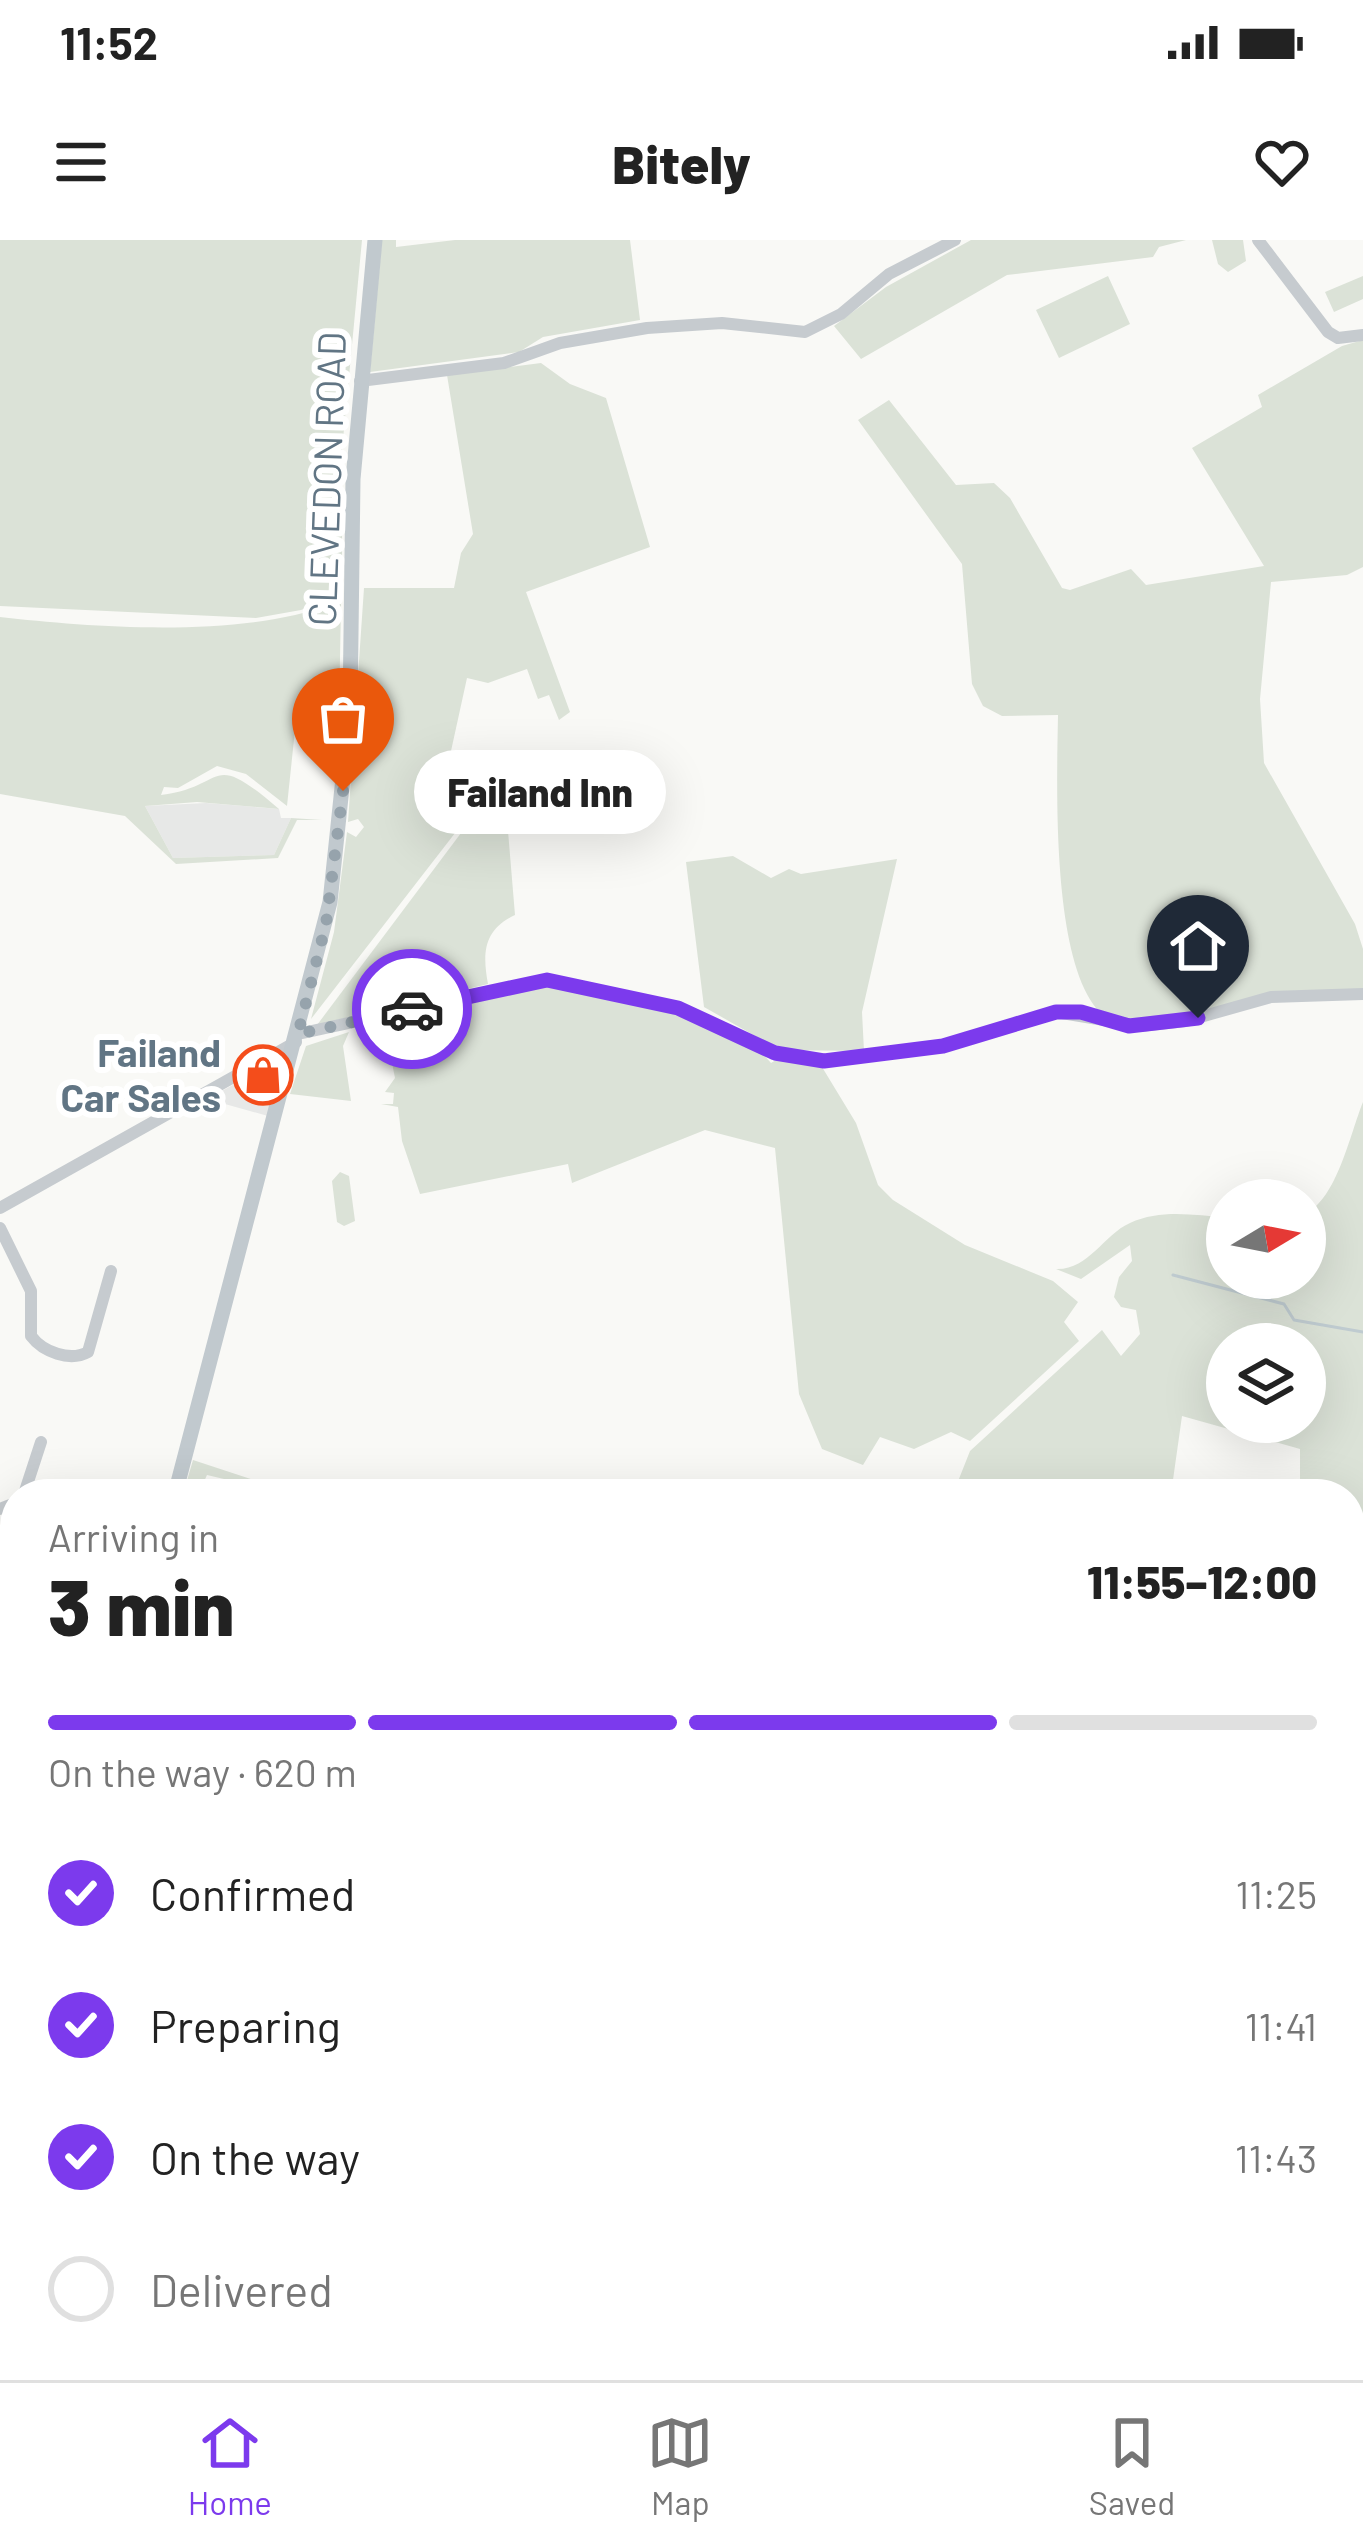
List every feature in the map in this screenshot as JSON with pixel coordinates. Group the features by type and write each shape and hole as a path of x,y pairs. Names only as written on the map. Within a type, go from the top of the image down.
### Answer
{"main road":[{"name":"CLEVEDON ROAD","path":"179,1479 330,902 350,712 360,381 375,240"},
{"path":"0,2199 0,2221"}],"street":[{"path":"360,381 504,363 560,343 661,326 722,323 805,332 841,314 889,274 955,240"},
{"path":"1258,240 1328,332 1338,338 1363,335"},
{"path":"0,1208 296,1042 547,980 678,1008 775,1053 824,1061 943,1046 1056,1012 1141,1026 1186,1021 1271,997 1363,994"},
{"path":"0,1228 31,1291 27,1342 56,1353 84,1355 98,1328 103,1277"},
{"path":"30,1479 43,1448"}],"shaded area":[{"path":"0,240 362,240 342,450 342,595 301,610 256,618 0,606"},
{"path":"382,240 396,240 396,247 455,240 630,240 640,320 543,337 519,352 370,372"},
{"path":"971,240 1186,240 1159,247 1153,257 1007,275 861,359 834,326 886,287"},
{"path":"1212,240 1243,240 1246,261 1228,272 1218,264"},
{"path":"1108,276 1130,324 1059,358 1036,310"},
{"path":"1363,276 1363,299 1334,312 1325,292"},
{"path":"1363,340 1363,567 1347,575 1271,582 1260,699 1264,763 1355,924 1363,949 1363,990 1289,991 1142,1023 1104,1016 1086,993 1065,919 1058,828 1058,715 1002,716 983,706 972,684 962,564 858,420 889,400 956,485 994,483 1010,498 1062,588 1070,590 1131,569 1146,585 1264,566 1192,448 1262,407 1258,395 1342,346"},
{"path":"541,363 570,384 606,398 650,547 526,592 570,712 559,720 549,695 538,699 527,669 488,683 467,678 451,751 463,811 469,815 311,1019 334,932 347,832 356,837 364,827 358,819 348,822 364,588 454,588 461,553 473,534 447,375"},
{"path":"341,604 339,713 297,711 287,806 246,774 217,766 178,788 164,787 161,795 228,775 279,809 197,802 145,806 173,858 274,855 291,818 322,820 297,820 278,858 176,864 125,816 0,794 0,617 124,627 213,626 296,615"},
{"path":"206,803 279,809 281,818 291,818 274,855 173,858 145,806"},
{"path":"473,817 508,831 515,915 491,935 485,962 488,984 317,1025"},
{"path":"733,856 771,878 789,869 801,874 897,859 862,1012 864,1051 780,1050 704,1007 686,862"},
{"path":"541,984 664,1009 726,1032 771,1063 778,1059 822,1067 856,1123 878,1185 893,1200 965,1245 1053,1281 1078,1302 1064,1322 1079,1341 970,1441 951,1432 914,1449 880,1437 863,1465 822,1449 799,1394 775,1148 705,1130 572,1183 568,1164 420,1194 402,1141 398,1107 381,1104 393,1104 394,1093 385,1092 395,1078 384,1023"},
{"path":"349,1032 343,1046 351,1101 290,1094 306,1046"},
{"path":"279,1060 268,1116 225,1104 218,1093"},
{"path":"1363,1102 1363,1479 1300,1479 1300,1449 1279,1443 1326,1443 1326,1323 1206,1323 1206,1423 1182,1416 1173,1479 959,1479 970,1451 1102,1330 1121,1356 1140,1334 1136,1310 1121,1307 1114,1297 1119,1277 1132,1261 1130,1245 1081,1279 1056,1269 1078,1264 1130,1223 1154,1216 1206,1216 1206,1299 1326,1299 1326,1195"},
{"path":"340,1172 349,1176 355,1221 344,1226 337,1222 332,1181"},
{"path":"193,1460 251,1479 207,1475 187,1479"}],"waterway":[{"path":"1173,1275 1284,1304 1294,1320 1363,1332"}],"way so far":[{"path":"343,791 326,924 298,1034 412,1009"}],"place":[{"name":"Failand Inn","path":"343,791"},
{"name":"Failand Car Sales","path":"263,1075"}],"route":[{"path":"412,1009 547,980 678,1008 775,1053 824,1061 943,1046 1056,1012 1081,1012 1129,1026 1198,1018"}]}
